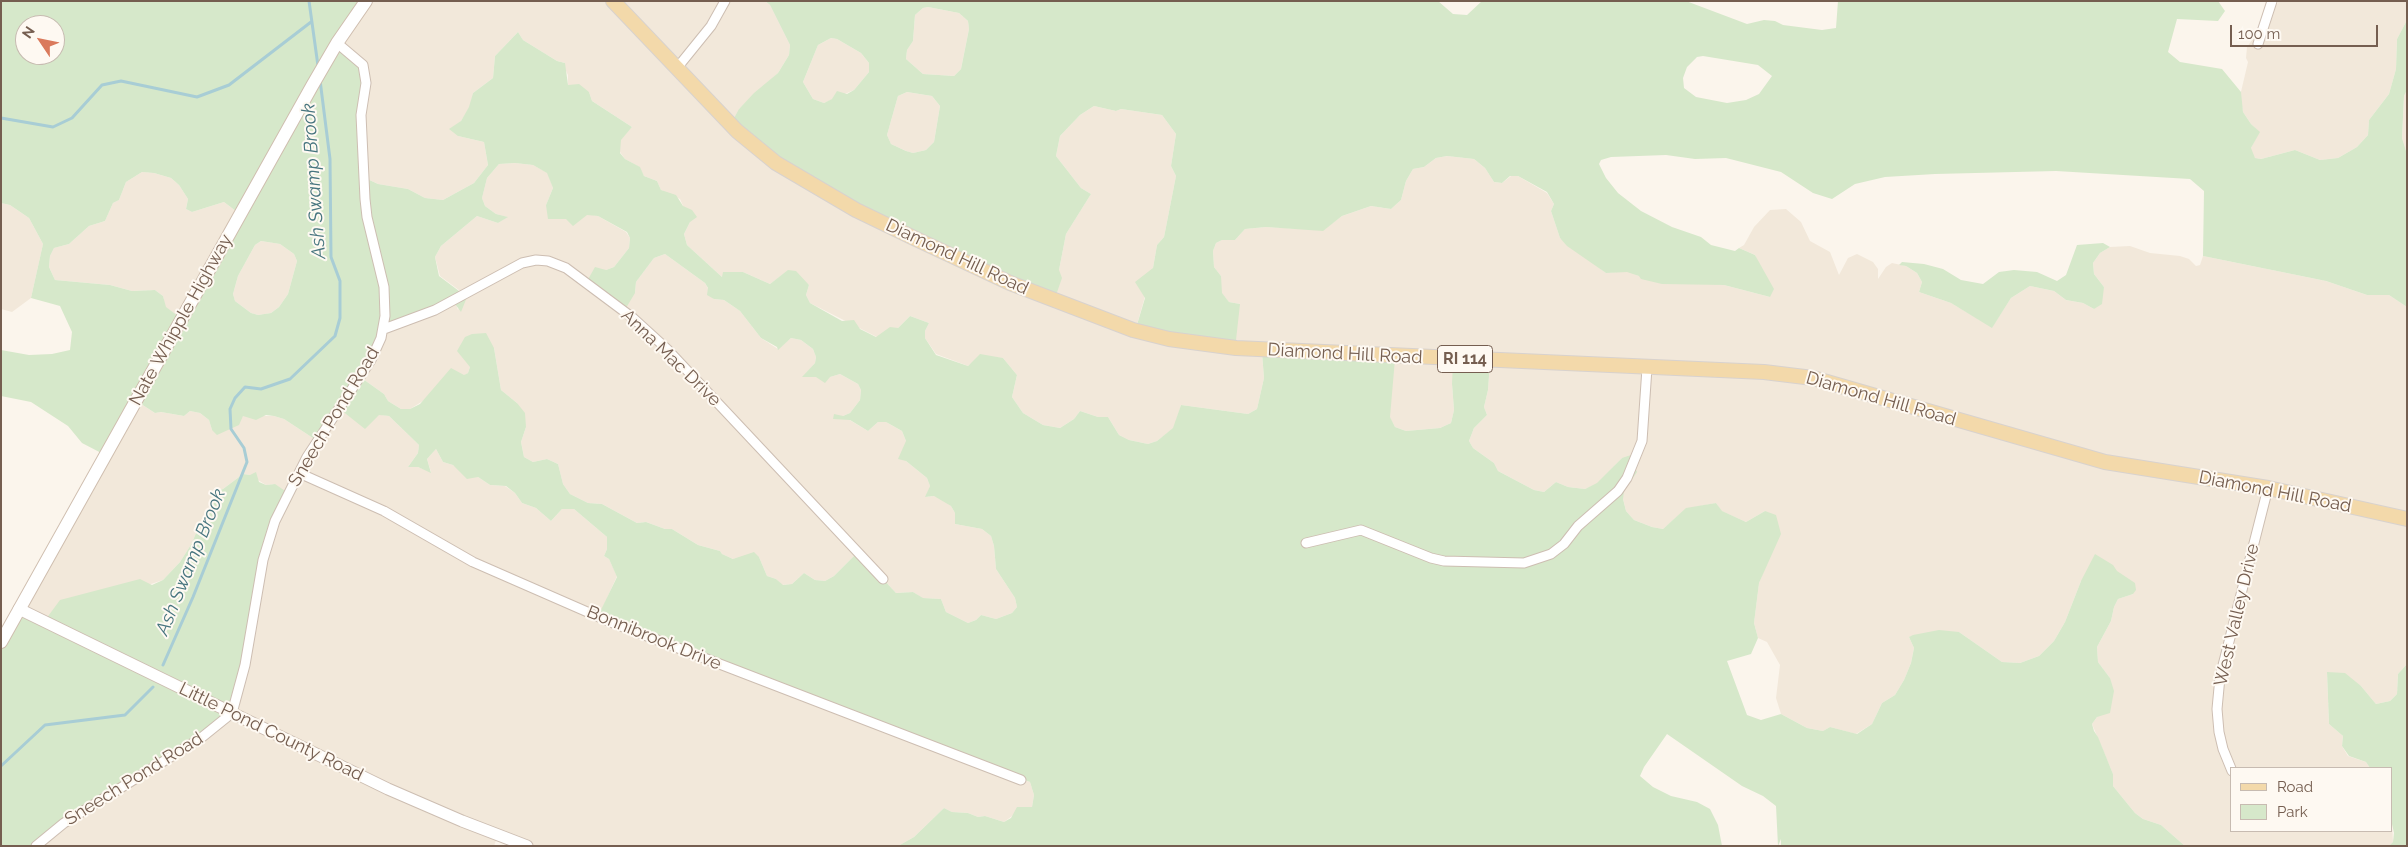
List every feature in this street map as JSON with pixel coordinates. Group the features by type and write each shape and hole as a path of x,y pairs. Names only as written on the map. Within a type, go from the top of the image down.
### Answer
{"main road":[{"name":"Nate Whipple Highway","path":"1,642 337,42 366,1"},
{"name":"Diamond Hill Road","path":"612,1 756,148 776,163 848,205 1010,283 1133,330 1169,339 1246,349 1764,372 1813,378 2105,462 2268,488 2407,519"}],"street":[{"path":"677,68 711,26 725,1"},
{"path":"2258,44 2272,1"},
{"name":"Sneech Pond Road","path":"36,846 64,823 201,738 232,713 245,665 268,542 283,504 316,443 371,360 384,329 384,287 367,216 365,199 361,115 366,83 362,65 337,42"},
{"name":"Anna Mac Drive","path":"384,329 435,310 522,263 536,260 548,261 566,268 632,318 673,354 884,579"},
{"path":"1306,543 1361,530 1431,558 1444,561 1524,563 1546,556 1564,544 1578,526 1618,491 1627,478 1642,441 1647,368"},
{"name":"Bonnibrook Drive","path":"299,473 384,511 473,562 608,621 1021,780"},
{"name":"West Valley Drive","path":"2230,767 2222,749 2217,710 2220,677 2268,488"},
{"name":"Little Pond County Road","path":"19,608 412,801 527,846"}],"shaded area":[{"path":"368,1 765,1 770,5 790,45 789,55 778,73 739,109 1059,270 1066,234 1091,194 1081,188 1056,156 1060,136 1080,115 1094,106 1116,111 1121,109 1162,115 1176,134 1171,166 1176,176 1164,237 1157,245 1153,268 1136,328 1240,304 1229,302 1221,293 1221,276 1214,267 1213,251 1216,243 1222,240 1235,240 1245,229 1266,227 1323,230 1342,216 1371,206 1391,209 1401,200 1406,181 1413,169 1424,167 1436,158 1447,156 1474,159 1485,168 1494,182 1502,183 1511,176 1518,176 1547,193 1554,204 1551,211 1560,238 1606,273 1627,271 1639,276 1724,285 1770,297 1755,255 1739,248 1744,245 1754,227 1770,210 1786,209 1801,222 1810,241 1830,252 1839,275 1848,258 1857,254 1873,262 1878,269 1878,279 1886,267 1892,263 1906,266 1917,273 1922,282 1919,292 1951,303 1992,327 2011,298 2030,286 2054,291 2066,300 2083,303 2094,309 2104,287 2094,274 2093,263 2100,253 2110,247 2130,246 2150,253 2180,256 2189,259 2196,266 2200,265 2203,256 2326,281 2367,295 2389,295 2407,307 2407,664 2398,674 2397,694 2390,701 2376,704 2361,686 2327,673 2329,724 2343,736 2342,746 2348,756 2366,762 2369,767 2230,767 2230,832 2392,832 2393,842 2389,846 2185,846 2161,825 2143,819 2135,813 2113,786 2113,774 2092,724 2097,717 2110,678 2098,662 2097,647 2111,621 2118,599 2133,594 2081,581 2065,622 2054,641 2039,656 2020,663 2002,662 1959,632 1909,637 1914,648 1911,663 1904,680 1895,695 1882,703 1872,724 1856,734 1830,727 1823,731 1807,728 1781,714 1776,698 1780,665 1767,642 1758,638 1754,623 1759,583 1768,560 1765,511 1746,522 1721,511 1716,503 1686,509 1663,529 1634,520 1626,511 1623,499 1622,458 1597,484 1585,489 1568,487 1556,482 1544,492 1534,490 1498,471 1494,463 1473,448 1469,441 1474,428 1487,415 1484,407 1488,390 1490,362 1452,384 1454,410 1451,423 1440,428 1406,431 1395,427 1390,418 1262,353 1264,378 1257,409 1248,414 1181,405 1174,428 1157,441 1148,444 1129,440 1119,435 1108,417 1098,417 1080,411 1074,419 1060,428 1043,425 1023,413 1012,397 1017,375 1003,358 979,357 968,366 936,354 925,338 925,331 929,323 910,316 898,328 877,337 810,303 806,295 809,285 788,271 770,284 743,272 722,277 687,245 684,234 690,222 680,199 661,190 657,181 644,176 639,167 625,159 620,152 620,140 632,127 592,101 589,92 568,85 565,63 557,61 523,40 518,32 495,56 493,78 473,93 470,107 461,121 458,136 484,142 488,165 474,183 443,200 425,198 408,189 378,184 363,177 339,43"},
{"path":"2279,1 2407,1 2407,20 2397,39 2396,69 2389,94 2369,120 2368,135 2357,147 2338,158 2320,160 2295,150 2261,159 2255,158 2251,153 2251,148 2259,132 2243,112 2240,96 2248,62 2246,58 2247,47"},
{"path":"928,7 959,13 968,21 969,29 961,69 954,76 923,74 906,59 907,50 913,41 915,15 923,8"},
{"path":"831,38 837,39 861,53 869,63 869,72 854,90 824,103 813,99 803,82 818,45"},
{"path":"2407,90 2407,154 2402,138 2404,96"},
{"path":"907,92 932,96 940,106 934,142 926,150 913,153 891,144 887,135 898,96"},
{"path":"499,164 533,165 548,173 553,188 546,205 598,216 626,232 630,238 629,248 614,267 606,270 635,293 636,282 654,258 665,254 705,283 714,299 724,300 740,311 761,338 778,349 791,338 801,340 813,349 816,357 815,363 803,377 830,377 840,374 858,384 861,390 860,400 850,413 843,416 868,431 878,422 886,422 902,431 906,441 906,461 927,478 930,486 926,497 934,496 941,498 951,506 955,513 955,524 982,529 991,536 996,569 1015,598 1017,607 1012,613 996,619 981,615 976,620 968,623 946,612 941,599 922,598 913,592 896,593 858,552 834,576 825,581 815,580 804,573 792,584 782,585 776,579 767,576 759,557 733,559 722,554 720,551 698,545 672,529 665,529 646,522 637,523 602,504 588,503 570,494 563,484 558,464 547,459 533,462 524,457 521,442 526,427 517,403 501,390 494,348 470,367 468,373 410,409 401,409 388,401 384,394 363,379 389,329 456,304 458,310 467,296 440,276 435,257 441,246 477,216 498,223 507,217 496,214 485,206 482,198 487,178"},
{"path":"142,172 171,178 179,185 188,199 186,209 192,212 224,202 241,215 182,319 165,307 163,296 155,290 132,291 110,285 55,280 49,267 50,256 54,248 69,244 89,226 105,221 113,203 119,200 126,182"},
{"path":"1,203 10,205 29,218 43,244 31,298 12,312 1,309"},
{"path":"261,241 280,244 294,254 297,261 288,294 279,307 271,313 258,315 251,313 235,301 233,294 238,276 255,245"},
{"path":"138,402 155,413 161,412 184,416 190,411 200,413 209,420 212,430 243,416 274,416 284,419 319,442 341,410 389,416 419,445 418,453 408,467 418,467 431,472 427,459 436,449 443,462 478,477 490,485 505,486 515,493 522,503 536,508 551,521 562,509 574,509 607,537 607,549 604,556 609,559 617,576 599,616 952,756 1030,782 1034,795 1032,807 1023,808 1004,822 985,816 978,817 968,813 952,812 944,808 914,837 898,846 528,846 498,835 494,846 34,846 275,484 266,485 250,475 243,474 223,489 213,492 211,507 198,528 192,543 180,562 163,580 46,619 25,610"}],"green space":[{"path":"1,1 368,1 339,43 362,67 363,177 378,184 408,189 425,198 443,200 474,183 488,165 484,142 458,136 449,129 461,121 469,107 473,93 493,78 495,56 518,32 523,40 557,61 565,63 568,85 579,84 589,92 592,101 632,127 621,140 620,153 625,159 640,167 644,176 657,181 661,190 676,195 683,206 692,210 697,217 690,222 684,234 687,245 722,277 723,272 743,272 770,284 788,270 796,271 809,285 806,295 810,303 842,321 854,320 860,329 876,337 890,327 898,328 910,316 929,323 925,331 925,338 936,355 968,366 980,354 1003,358 1017,375 1012,397 1023,413 1043,425 1060,428 1074,419 1080,411 1098,417 1108,417 1119,435 1129,440 1148,444 1157,441 1173,428 1181,405 1248,414 1257,409 1264,378 1262,353 1395,359 1390,417 1395,427 1406,431 1440,428 1451,423 1454,410 1453,361 1490,362 1488,390 1484,407 1487,415 1474,428 1469,441 1473,448 1494,463 1498,471 1534,490 1544,492 1556,482 1568,487 1585,489 1597,483 1622,458 1634,454 1633,462 1637,472 1624,491 1623,499 1626,511 1634,520 1663,529 1686,508 1716,503 1722,511 1746,522 1765,511 1776,515 1781,534 1759,583 1754,623 1758,638 1751,654 1727,661 1747,715 1761,720 1781,714 1807,728 1823,731 1830,727 1857,734 1872,724 1882,703 1895,695 1904,680 1911,663 1914,648 1909,637 1913,635 1939,630 1959,632 2002,662 2020,663 2039,656 2054,641 2065,622 2081,581 2095,554 2113,565 2117,571 2135,583 2136,590 2133,594 2118,599 2111,621 2097,647 2098,662 2110,678 2114,691 2110,713 2097,717 2092,724 2094,731 2113,774 2113,786 2135,813 2143,819 2161,825 2185,846 1781,846 1781,839 1778,846 1776,806 1763,796 1742,786 1667,734 1644,767 1640,776 1653,787 1671,796 1697,802 1710,809 1718,825 1722,846 898,846 914,837 944,808 952,812 968,813 978,817 985,816 1004,822 1011,818 1017,807 1032,807 1034,795 1030,782 598,616 617,577 609,559 604,556 607,549 607,537 574,509 562,509 551,521 536,508 522,503 515,493 506,486 490,485 478,477 467,479 453,465 443,462 436,449 427,459 431,473 418,467 408,467 418,453 419,445 389,416 379,415 365,429 341,410 319,442 284,419 274,416 266,415 256,420 243,416 239,425 217,435 212,430 209,420 200,413 190,411 184,416 161,412 155,413 138,402 107,456 82,443 68,426 31,402 1,396 1,350 29,355 52,354 70,350 72,332 60,306 31,298 43,244 29,218 10,205 1,203","holes":["499,164 533,165 547,173 553,188 546,205 548,219 566,219 573,226 587,215 598,216 627,232 630,238 629,248 614,267 606,270 595,267 586,283 626,308 635,293 636,282 654,258 665,254 705,283 708,288 707,295 714,299 724,300 740,311 761,338 777,347 778,350 791,338 801,340 813,349 816,357 815,363 802,377 816,377 825,383 830,377 840,374 858,384 861,390 860,400 850,413 843,416 834,414 833,419 850,420 868,431 878,422 886,422 902,431 906,441 898,459 906,461 927,478 930,486 925,497 934,496 951,506 955,513 955,524 982,529 991,536 996,569 1015,598 1017,607 1012,613 996,619 981,615 976,620 968,623 946,612 941,599 923,598 913,592 896,593 858,552 834,576 825,581 815,580 804,573 792,584 783,585 776,579 767,576 759,557 754,552 733,559 722,554 720,551 698,545 672,529 665,529 646,522 637,523 602,504 588,503 570,494 563,484 558,464 547,459 533,462 524,457 521,442 526,427 525,413 517,403 501,390 494,348 486,333 472,334 465,337 457,351 470,367 468,373 464,375 451,368 420,404 410,409 401,409 388,401 384,394 363,379 389,329 455,304 461,312 467,297 439,276 435,257 441,246 477,216 498,223 508,217 496,214 485,206 482,198 487,178","142,172 171,178 179,185 188,199 186,209 192,212 224,202 241,215 182,319 166,307 163,296 155,290 132,291 110,285 55,280 49,267 50,256 54,248 69,244 89,226 105,221 113,203 119,200 126,182","261,241 280,244 294,254 297,261 288,294 279,307 271,313 258,315 251,313 235,301 233,294 238,276 255,245"]},
{"path":"765,1 1438,1 1453,14 1467,15 1482,1 1686,1 1747,24 1764,20 1775,21 1783,25 1822,30 1836,28 1838,1 2218,1 2225,11 2218,21 2177,19 2168,52 2180,62 2222,69 2241,92 2243,112 2251,124 2260,132 2251,148 2255,158 2261,159 2295,150 2320,160 2338,158 2357,147 2368,135 2369,120 2389,94 2396,69 2397,39 2407,20 2407,90 2404,96 2402,138 2407,154 2407,307 2389,295 2367,295 2326,281 2203,256 2204,191 2190,179 2056,171 1935,174 1885,177 1855,184 1832,199 1813,193 1781,172 1726,158 1695,159 1666,155 1611,157 1601,160 1599,164 1606,178 1618,193 1641,211 1672,227 1701,237 1711,245 1735,251 1739,248 1755,255 1774,289 1770,297 1724,285 1662,284 1641,279 1639,276 1627,272 1606,273 1567,246 1560,238 1551,211 1554,204 1547,192 1518,176 1510,176 1502,183 1494,182 1485,168 1474,159 1447,156 1436,158 1424,167 1413,169 1406,181 1401,200 1391,209 1371,206 1342,216 1323,231 1266,227 1245,229 1235,240 1222,240 1216,243 1213,251 1214,267 1221,276 1222,293 1229,302 1240,304 1235,349 1136,328 1145,298 1135,282 1153,268 1157,245 1164,237 1176,176 1171,166 1176,134 1162,115 1121,109 1116,111 1094,106 1080,115 1060,136 1056,156 1081,188 1091,194 1066,234 1059,270 1062,278 1055,298 922,238 778,162 732,122 739,109 754,93 778,73 789,55 790,45 770,5","holes":["928,7 959,13 968,21 969,29 961,69 954,76 923,74 906,59 907,50 913,41 915,15 923,8","831,38 837,39 861,53 869,63 869,72 854,90 847,94 837,91 832,99 824,103 813,99 803,82 818,45","1703,56 1758,65 1772,76 1759,94 1746,100 1727,103 1696,97 1684,88 1683,78 1687,67 1697,57","907,92 932,96 940,106 934,142 926,150 913,153 891,144 887,135 898,96"]},
{"path":"2103,243 2110,247 2100,253 2093,263 2094,274 2104,287 2102,304 2094,309 2083,303 2066,300 2054,291 2030,286 2011,298 1992,328 1951,303 1919,292 1922,282 1917,273 1906,266 1899,265 1902,262 1924,264 1943,269 1961,280 1983,284 1999,272 2014,270 2037,272 2057,281 2066,275 2077,245"},
{"path":"256,472 259,482 266,485 275,484 291,495 268,548 233,713 34,846 1,846 1,650 22,612 46,619 60,600 140,579 152,585 163,580 180,562 192,543 198,528 211,507 213,492 223,489 243,474 250,475"},
{"path":"2407,664 2407,846 2389,846 2393,842 2394,833 2393,767 2369,767 2366,762 2349,756 2342,746 2343,736 2329,724 2327,672 2345,673 2361,686 2376,704 2390,701 2397,694 2398,674"}],"waterway":[{"name":"Ash Swamp Brook","path":"309,1 318,66"},
{"path":"1,118 53,127 72,118 102,85 121,81 197,97 229,85 311,22"},
{"name":"Ash Swamp Brook","path":"163,665 193,597 247,462 244,448 231,429 230,409 235,398 245,387 261,389 290,379 335,336 340,318 340,281 331,257 330,159 320,80"},
{"name":"Ash Swamp Brook","path":"1,766 45,725 125,715 153,687"}]}
